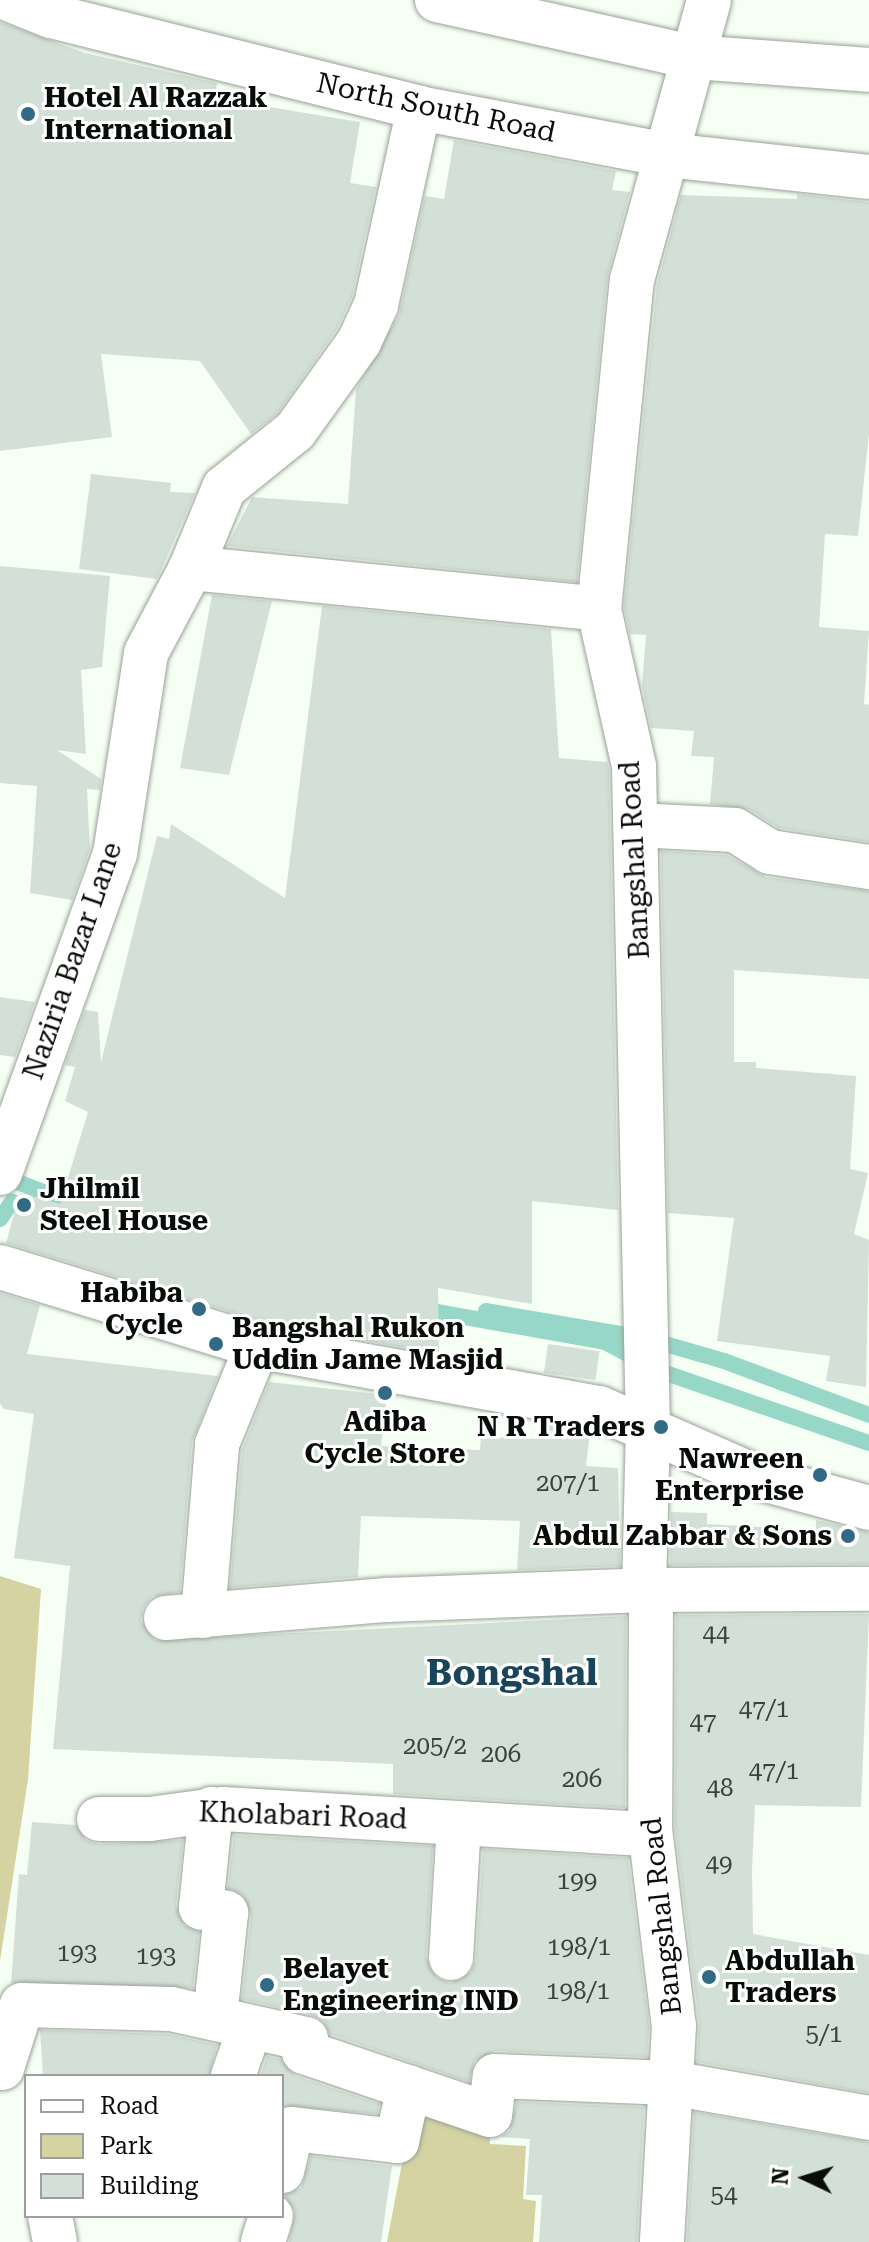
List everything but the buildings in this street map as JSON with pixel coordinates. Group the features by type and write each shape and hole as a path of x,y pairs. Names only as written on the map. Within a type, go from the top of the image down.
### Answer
{"main road":[{"name":"North South Road","path":"11,0 51,16 419,108 667,155 869,177"},
{"path":"437,0 693,57 869,70"},
{"name":"Bangshal Road","path":"662,2242 674,2026 650,1829 648,1430 634,766 599,609 632,280 709,0"},
{"name":"Naziria Bazar Lane","path":"0,1173 115,854 146,653 191,568 224,488 295,431 359,342 376,305 419,108"},
{"path":"191,568 599,609"},
{"path":"636,825 735,830 770,852 869,867"},
{"path":"0,1267 257,1346 599,1408 756,1477 869,1508"},
{"path":"257,1346 217,1444 184,1617 387,1600 647,1590 869,1589"},
{"path":"211,1809 201,1907 226,1913 233,2074"},
{"name":"Kholabari Road","path":"99,1819 150,1819 211,1809 360,1814 459,1824 631,1833 650,1829"},
{"path":"451,1958 459,1824"},
{"path":"9,2075 22,2005 171,2009 306,2039 304,2052 490,2115 495,2076 671,2083 869,2118"},
{"path":"284,2154 287,2128 397,2141 409,2087"},
{"path":"50,2218 55,2242"},
{"path":"263,2242 270,2218"}],"green space":[{"path":"0,1576 41,1589 28,1779 0,1961"},
{"path":"414,2100 490,2123 490,2144 526,2146 523,2199 536,2201 533,2242 387,2242"}],"waterway":[{"path":"20,1183 82,1207"},
{"path":"0,1219 12,1202 36,1209"},
{"path":"420,1309 605,1342 639,1360"},
{"path":"486,1311 644,1338 724,1361 869,1415"},
{"path":"657,1370 869,1443"}],"place":[{"name":"Hotel Al Razzak International","path":"28,114"},
{"name":"Jhilmil Steel House","path":"24,1205"},
{"name":"Habiba Cycle","path":"199,1309"},
{"name":"Bangshal Rukon Uddin Jame Masjid","path":"216,1344"},
{"name":"Adiba Cycle Store","path":"385,1393"},
{"name":"N R Traders","path":"661,1427"},
{"name":"Nawreen Enterprise","path":"820,1475"},
{"name":"Abdul Zabbar & Sons","path":"848,1536"},
{"name":"Abdullah Traders","path":"709,1977"},
{"name":"Belayet Engineering IND","path":"267,1985"}],"district":[{"name":"Bongshal","path":"512,1674"}]}
